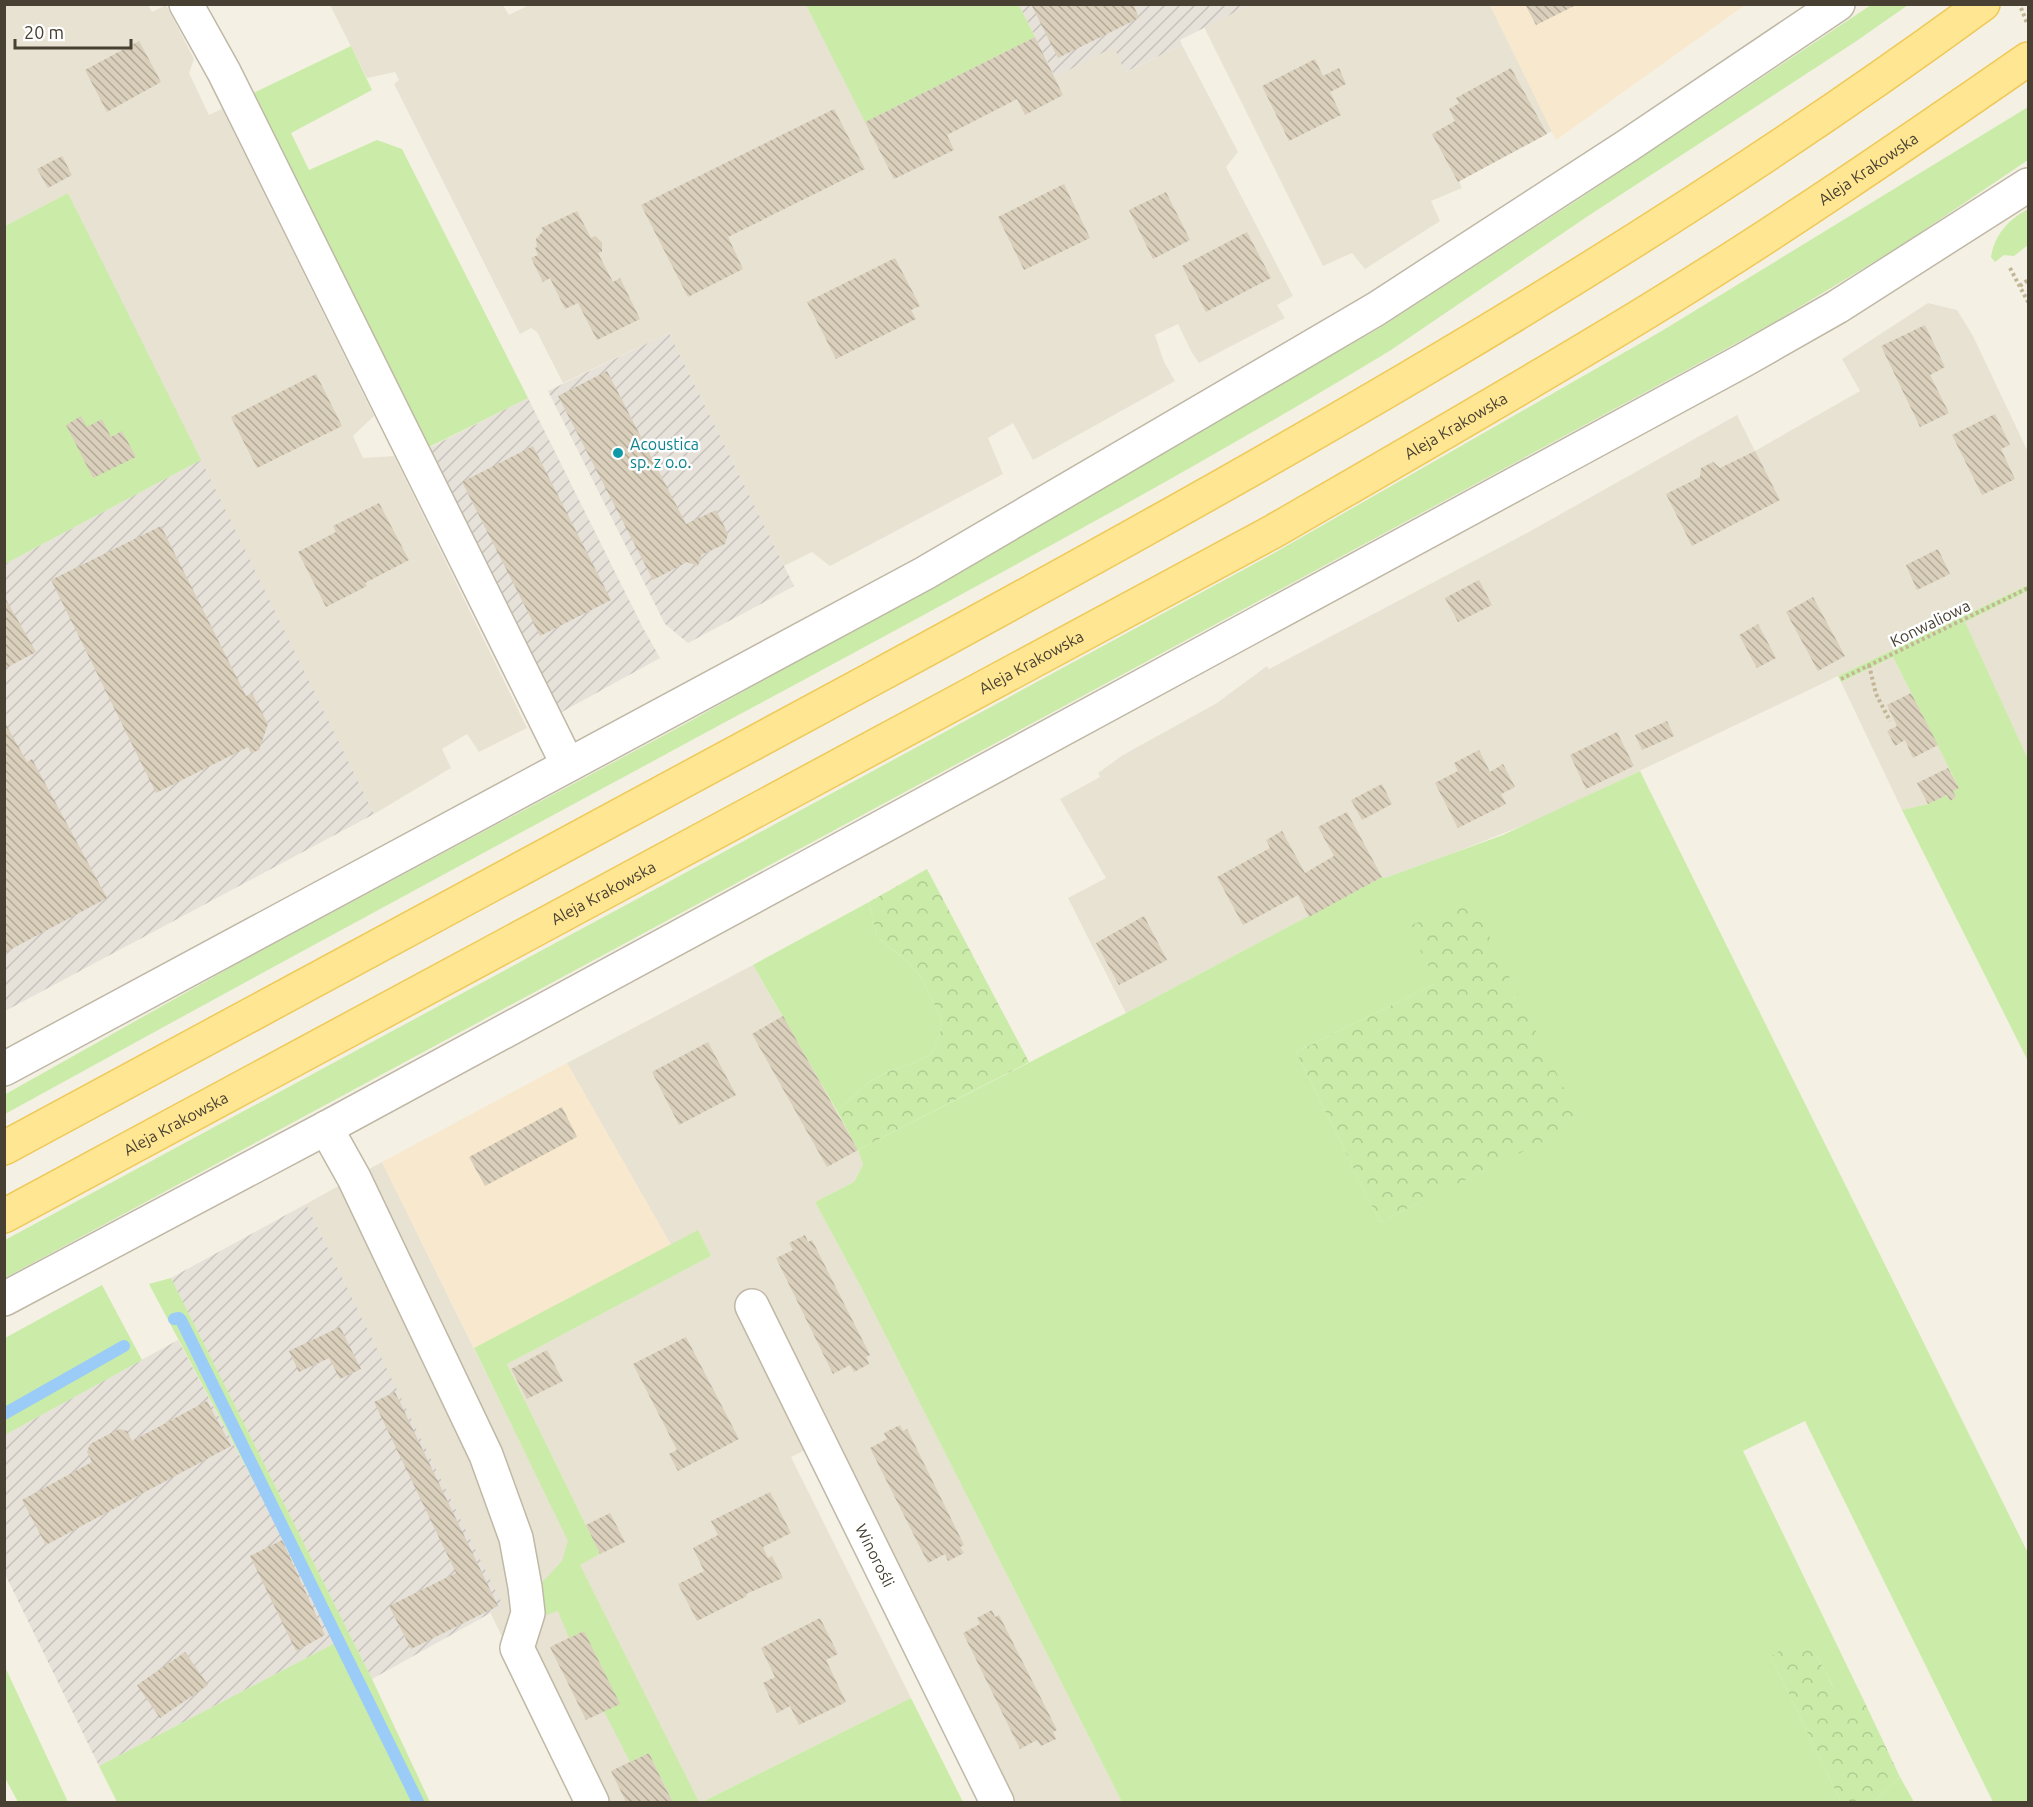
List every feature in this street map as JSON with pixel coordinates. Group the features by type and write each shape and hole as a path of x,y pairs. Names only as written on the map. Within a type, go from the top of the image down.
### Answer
{"main road":[{"path":"4,1148 1103,554 1287,448 1587,270 1771,153 1902,64 1983,4"},
{"name":"Aleja Krakowska","path":"4,1216 1116,617 1304,513 1661,303 1861,175 2028,59"}],"street":[{"path":"186,4 229,83 568,765"},
{"path":"4,1069 925,573 1376,309 1627,146 1838,4"},
{"path":"4,1299 326,1128 1744,360 1837,307 2028,185"},
{"path":"326,1128 354,1178 486,1455 516,1538 525,1587 528,1613 517,1648 592,1803"},
{"name":"Winorośli","path":"752,1306 997,1803"}],"path":[{"path":"2019,4 2028,26"},
{"path":"2010,268 2028,302"},
{"path":"2020,286 2028,280"},
{"name":"Konwaliowa","path":"1841,679 2028,588"},
{"path":"1869,665 1876,694 1890,721"}],"shaded area":[{"path":"531,4 806,5 866,122 1035,37 1055,77 1115,46 1126,72 1182,45 1238,152 1226,167 1293,296 1277,305 1285,318 1199,363 1178,324 1155,335 1164,362 1175,381 1033,460 1013,423 988,438 1003,474 830,566 812,552 784,566 669,333 563,383 537,332 531,328 520,334 394,84 399,80 395,72 367,78 330,5 503,5 509,15"},
{"path":"4,5 148,5 152,12 166,5 194,59 189,73 209,115 222,109 374,416 353,436 363,458 394,456 527,728 479,752 467,734 442,749 451,768 374,814 68,193 5,226"},
{"path":"1019,5 1249,5 1180,40 1182,45 1125,72 1114,47 1055,77"},
{"path":"1249,5 1490,5 1552,131 1459,181 1462,188 1431,201 1440,221 1365,269 1352,253 1323,266 1204,27"},
{"path":"1490,5 1745,5 1556,140"},
{"path":"1928,303 1957,310 1973,336 2028,452 2028,585 1537,820 1451,854 1385,878 1382,877 1126,1013 1068,898 1106,878 1060,799 1100,777 1098,773 1123,755 1217,703 1267,666 1269,669 1527,533 1737,415 1755,451 1860,391 1842,359"},
{"path":"669,333 794,586 688,643 665,624 548,391"},
{"path":"528,398 660,658 560,713 429,448"},
{"path":"201,460 374,814 5,1011 5,564"},
{"path":"2028,591 2028,759 1964,621"},
{"path":"1893,657 1959,788 1956,797 1950,801 1947,795 1928,804 1902,810 1841,682"},
{"path":"753,965 858,1150 863,1165 854,1182 815,1202 861,1287 1122,1802 1013,1802 807,1449 791,1457 911,1698 702,1802 582,1802 490,1612 502,1606 306,1204 382,1162 580,1564 600,1554 507,1364 711,1256 698,1231 671,1245 567,1063"},
{"path":"567,1063 671,1245 474,1348 382,1162"},
{"path":"306,1204 503,1606 372,1679 171,1278"},
{"path":"178,1340 281,1533 335,1643 99,1766 5,1574 5,1435"}],"green space":[{"path":"806,5 1019,5 1035,37 865,122"},
{"path":"1871,5 1908,5 1588,216 1391,350 1319,393 1029,558 5,1114 4,1095 242,961 685,724 934,585 1378,329"},
{"path":"351,46 372,90 291,133 309,170 377,140 402,149 528,398 429,447 245,97"},
{"path":"2028,107 2028,160 1902,245 1768,326 5,1278 5,1240 1276,552 1660,332"},
{"path":"68,193 201,460 5,564 5,226"},
{"path":"2028,209 2028,245 2014,256 2004,255 1995,262 1991,257 2003,228"},
{"path":"2028,585 2028,591 1965,622 2028,759 2028,1061 1902,810 1928,804 1947,795 1950,800 1956,797 1953,791 1959,788 1893,657 1841,682 1838,676"},
{"path":"1640,771 2028,1553 2028,1802 1993,1802 1805,1421 1743,1451 1865,1703 1850,1704 1845,1701 1836,1690 1817,1656 1771,1657 1841,1802 1122,1802 861,1287 815,1202 854,1182 863,1165 858,1150 1126,1013 1382,877 1385,878 1503,835","holes":["1437,983 1581,1122 1380,1222 1296,1052"]},
{"path":"927,869 1029,1062 858,1150 837,1111 869,1082 931,1054 940,1034 942,1020 921,977 908,962 877,937 869,902"},
{"path":"869,902 877,937 908,962 921,977 942,1020 940,1034 931,1054 869,1082 837,1111 753,965"},
{"path":"1473,903 1581,1123 1380,1222 1296,1052 1437,983 1408,926"},
{"path":"698,1230 711,1256 507,1364 600,1554 580,1565 699,1802 673,1802 649,1753 630,1762 604,1711 619,1703 584,1631 569,1638 558,1611 546,1615 534,1591 562,1561 568,1541 474,1348"},
{"path":"171,1278 372,1679 430,1802 117,1802 99,1766 335,1643 281,1533 149,1284"},
{"path":"102,1285 142,1360 5,1435 5,1338"},
{"path":"1802,1643 1817,1656 1832,1685 1843,1699 1850,1703 1865,1703 1900,1777 1874,1802 1841,1802 1771,1657 1787,1645"},
{"path":"4,1667 68,1802 18,1802 5,1778"},
{"path":"911,1698 963,1802 702,1802"},
{"path":"1900,1777 1914,1802 1874,1802"}],"building":[{"path":"1031,4 1133,4 1139,18 1058,58"},
{"path":"1525,4 1578,4 1536,25"},
{"path":"1035,37 1063,95 1025,115 1017,99 947,135 954,150 894,179 865,122"},
{"path":"139,41 161,82 107,112 85,70"},
{"path":"1315,59 1323,76 1339,68 1346,84 1330,92 1341,115 1289,141 1262,86"},
{"path":"1511,68 1547,134 1458,182 1432,134 1455,121 1449,109 1459,103 1456,98"},
{"path":"834,109 865,169 728,237 743,269 688,297 641,205"},
{"path":"62,156 72,175 48,188 37,169"},
{"path":"1064,184 1090,238 1024,270 998,217"},
{"path":"1166,192 1190,240 1153,259 1129,210"},
{"path":"577,211 591,238 595,236 602,243 602,252 598,253 613,282 620,278 640,319 597,340 578,303 565,309 550,278 543,282 531,258 538,255 535,248 537,247 536,239 543,231 541,228"},
{"path":"1247,232 1271,278 1206,312 1182,266"},
{"path":"895,258 920,306 911,310 916,319 836,359 807,302"},
{"path":"1925,325 1945,367 1930,375 1949,413 1920,427 1881,346"},
{"name":"Acoustica sp. z o.o.","path":"607,371 686,524 716,510 728,534 725,544 701,555 698,566 687,562 653,580 558,396"},
{"path":"316,374 342,426 257,468 231,417"},
{"path":"1995,414 2010,445 2001,449 2015,479 1982,495 1952,435"},
{"path":"81,416 87,427 102,419 111,437 122,431 136,457 93,478 66,425"},
{"path":"533,446 611,600 540,636 462,482"},
{"path":"1755,451 1780,500 1692,546 1666,494 1700,477 1701,468 1713,462 1720,468"},
{"path":"379,503 409,560 365,583 367,586 326,607 298,552 336,532 333,526"},
{"path":"161,526 246,696 252,693 268,724 259,750 251,753 248,747 156,793 51,580"},
{"path":"1938,549 1950,574 1917,590 1906,565"},
{"path":"1479,580 1492,605 1458,622 1445,598"},
{"path":"4,596 36,652 4,669"},
{"path":"1813,597 1845,656 1818,671 1786,612"},
{"path":"1758,624 1776,658 1757,668 1739,635"},
{"path":"1911,693 1938,745 1913,758 1905,740 1895,746 1887,731 1897,726 1887,705"},
{"path":"4,721 27,762 32,759 107,898 6,952 4,949"},
{"path":"1667,721 1674,736 1642,750 1635,735"},
{"path":"1617,732 1634,766 1586,789 1570,755"},
{"path":"1479,750 1490,772 1503,764 1515,787 1501,794 1506,804 1458,828 1435,783 1458,771 1454,763"},
{"path":"1948,768 1959,788 1953,791 1956,797 1950,801 1947,795 1928,804 1917,783"},
{"path":"1382,784 1392,804 1362,820 1351,800"},
{"path":"1347,812 1382,877 1309,917 1298,895 1243,925 1217,877 1270,848 1266,840 1282,831 1305,873 1334,856 1318,827"},
{"path":"1144,916 1167,960 1119,985 1096,943"},
{"path":"783,1016 858,1150 827,1167 752,1034"},
{"path":"708,1042 736,1095 679,1125 652,1072"},
{"path":"562,1107 577,1137 485,1186 469,1157"},
{"path":"805,1235 808,1242 812,1240 870,1355 866,1357 869,1364 854,1372 850,1365 833,1374 776,1258 793,1250 789,1243"},
{"path":"340,1327 361,1369 340,1379 329,1358 299,1372 289,1351"},
{"path":"686,1337 739,1439 678,1471 669,1454 677,1450 633,1364"},
{"path":"547,1350 563,1381 527,1399 511,1369"},
{"path":"395,1392 498,1606 411,1649 389,1606 456,1573 374,1402"},
{"path":"207,1401 231,1446 46,1545 22,1500 92,1462 87,1452 90,1444 119,1429 127,1431 132,1441"},
{"path":"900,1425 903,1431 907,1429 964,1545 960,1547 964,1553 948,1561 945,1554 928,1563 870,1448 887,1439 884,1433"},
{"path":"770,1492 791,1533 763,1547 768,1558 772,1556 783,1578 746,1594 747,1596 697,1621 678,1584 704,1571 693,1548 718,1535 711,1521"},
{"path":"610,1513 625,1542 600,1554 586,1525"},
{"path":"282,1540 325,1635 296,1651 250,1556"},
{"path":"992,1610 995,1617 999,1615 1057,1730 1053,1732 1056,1739 1041,1746 1037,1740 1020,1749 963,1633 980,1624 977,1618"},
{"path":"820,1618 838,1654 826,1660 846,1702 799,1725 790,1706 777,1713 763,1683 775,1677 761,1648"},
{"path":"584,1631 620,1704 586,1720 550,1647"},
{"path":"185,1652 208,1685 160,1718 137,1685"},
{"path":"649,1753 673,1802 626,1802 611,1771"}],"waterway":[{"path":"174,1319 181,1320 418,1802"},
{"path":"4,1414 124,1346"}],"place":[{"name":"Acoustica sp. z o.o.","path":"618,453"}]}
